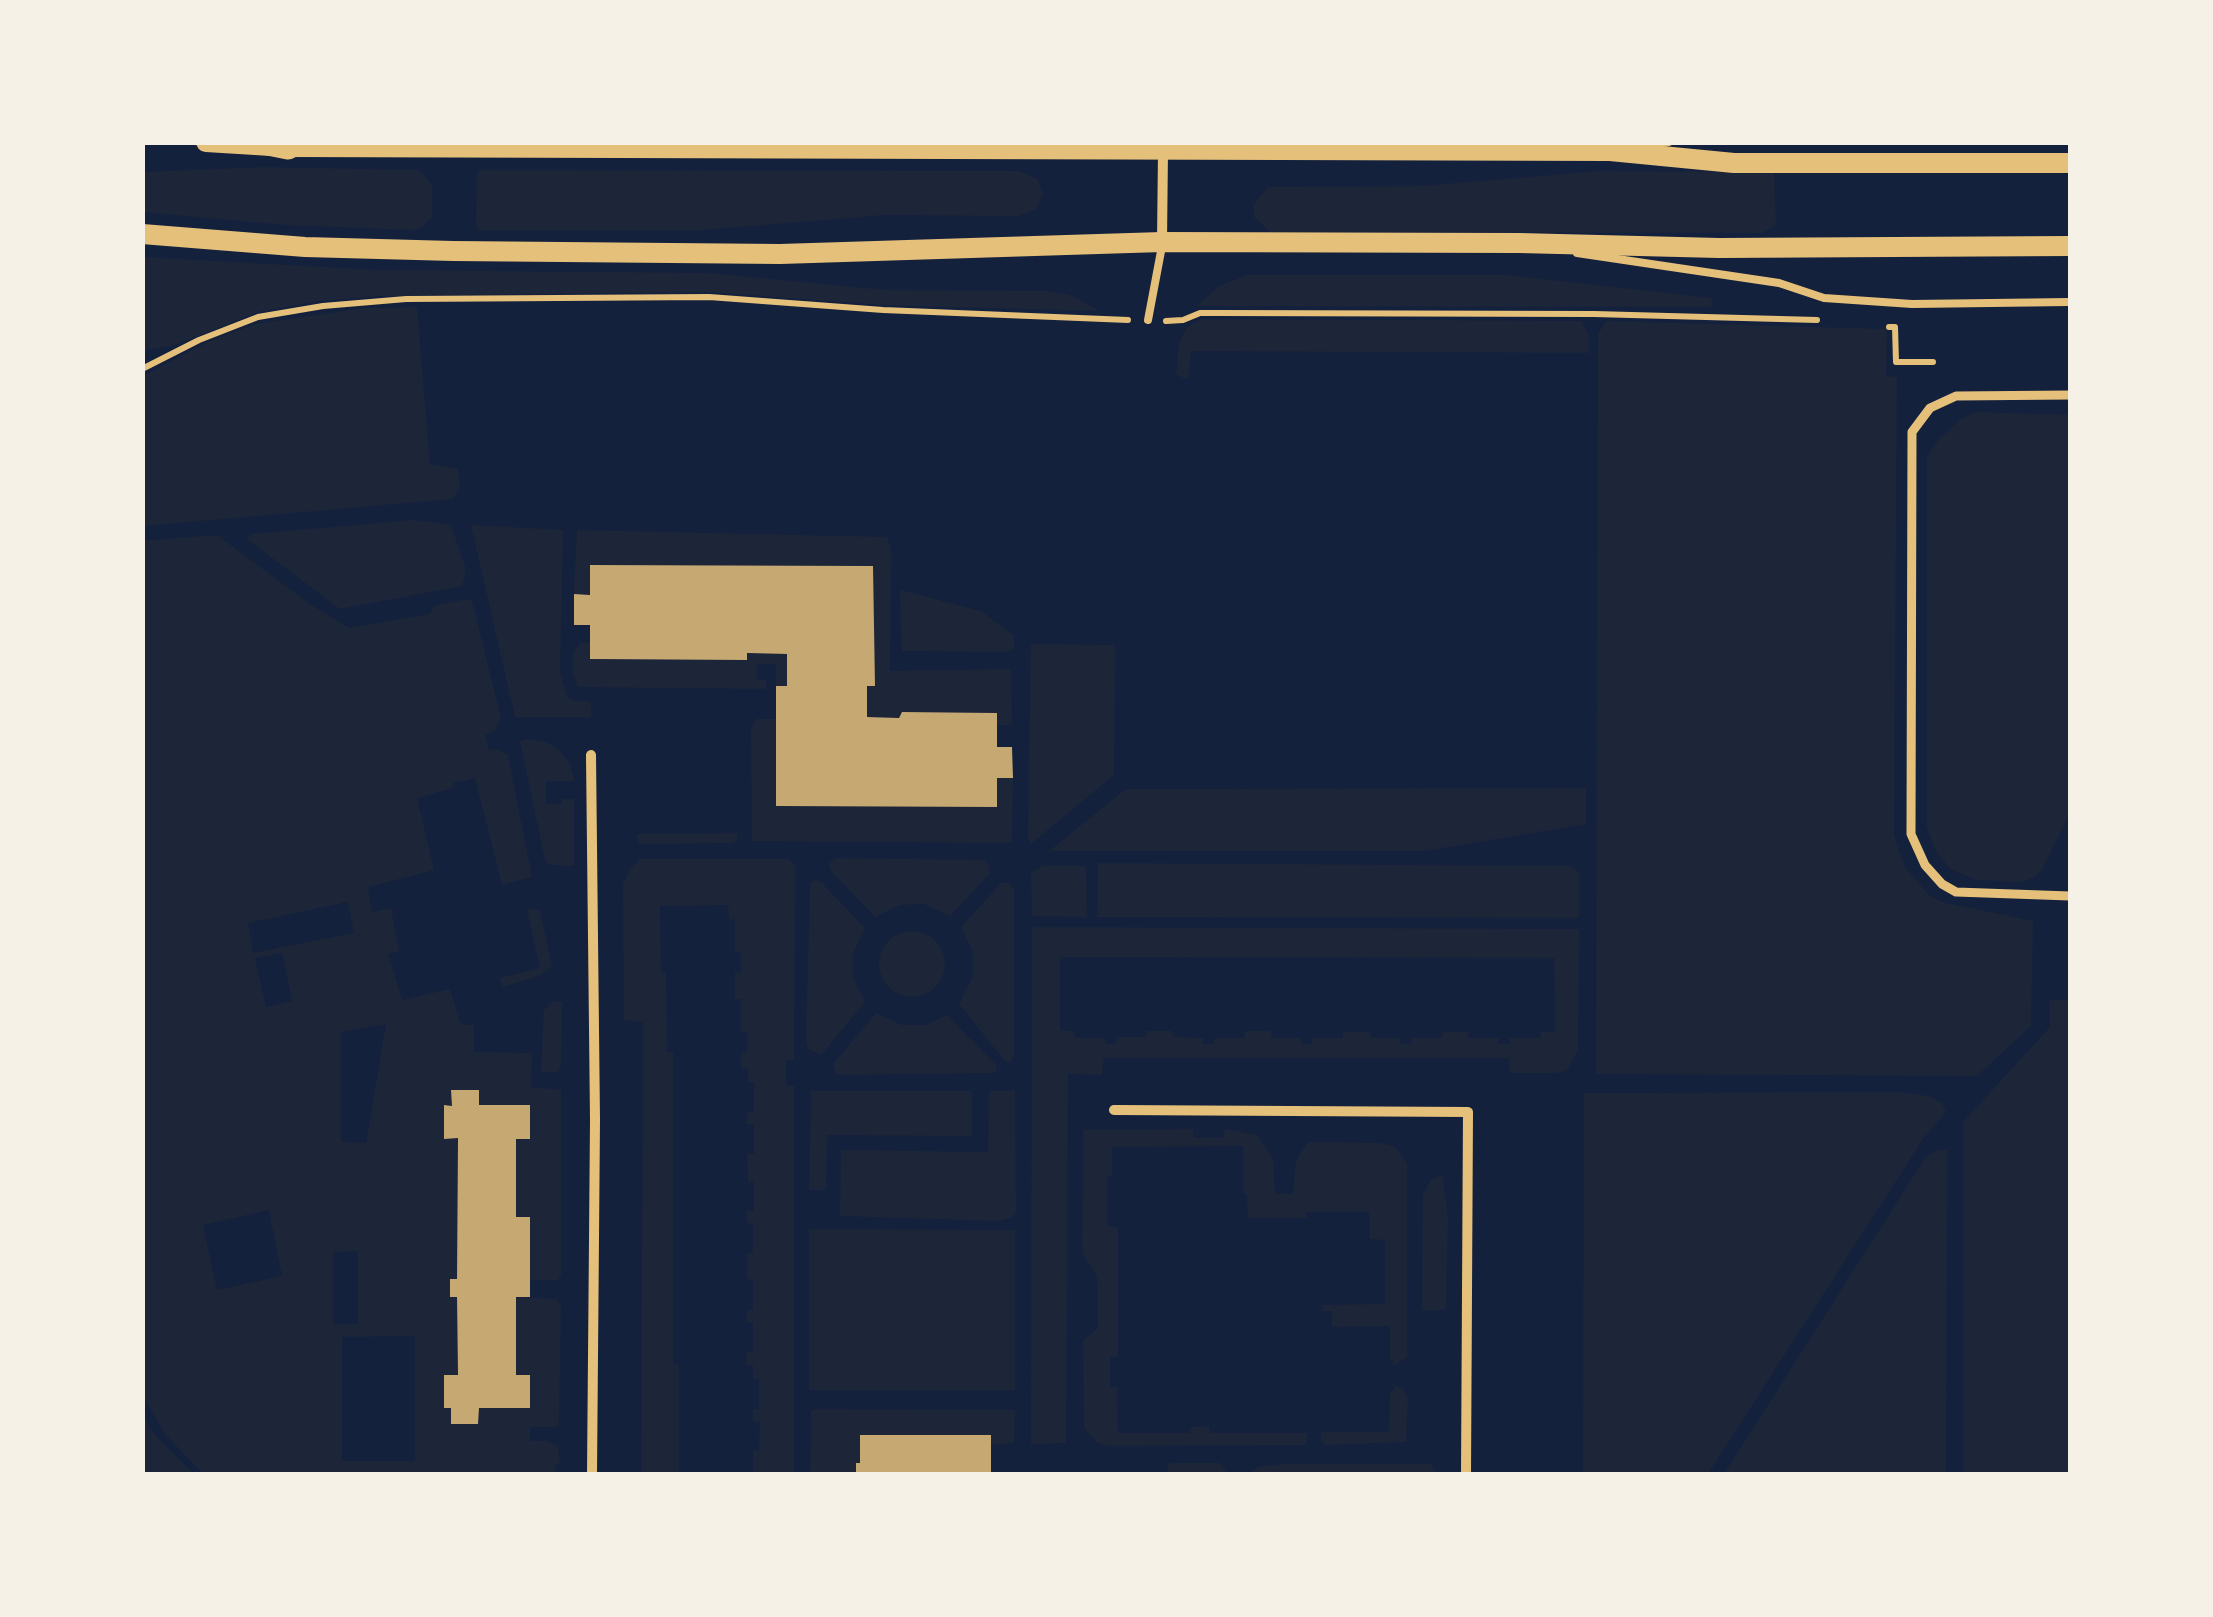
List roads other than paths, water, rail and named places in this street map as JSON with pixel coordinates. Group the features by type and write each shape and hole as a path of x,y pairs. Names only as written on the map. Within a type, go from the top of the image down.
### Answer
{"main road":[{"path":"206,142 1610,151 1734,162 2070,163"},
{"path":"142,234 323,247 741,254 1162,242 1719,248 2070,246"}],"street":[{"path":"1162,242 1163,151"},
{"path":"2070,394 1956,396 1930,408 1912,432 1911,815 1911,834 1924,866 1956,892 2070,896"},
{"path":"591,755 595,1120 592,1474"},
{"path":"1114,1110 1468,1112 1466,1474"}],"lane":[{"path":"1610,151 1669,142"},
{"path":"1148,320 1162,242"},
{"path":"1519,243 1779,283 1824,298 1912,304 2070,302"}]}
